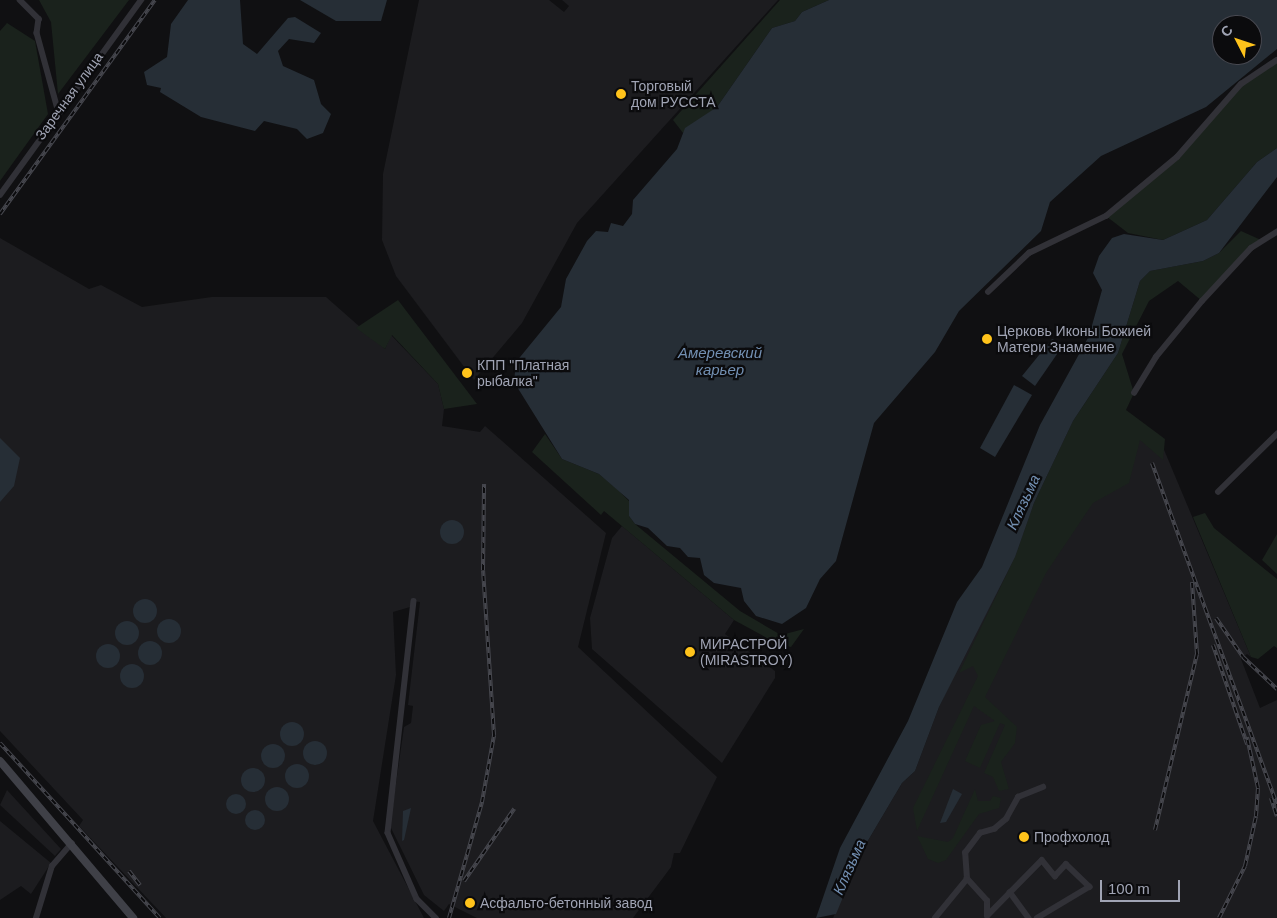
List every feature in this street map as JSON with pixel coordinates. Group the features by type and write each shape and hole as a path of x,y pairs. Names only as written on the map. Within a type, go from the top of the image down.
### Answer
{"street":[{"path":"20,0 39,19 37,33 58,109"},
{"name":"Заречная улица","path":"0,194 58,109 141,0"},
{"path":"988,292 1029,253 1106,216 1177,157 1241,84 1277,60"},
{"path":"1134,393 1156,357 1202,301 1251,248 1277,232"},
{"path":"1218,492 1277,434"},
{"path":"414,601 388,833 417,899 436,918"},
{"path":"0,761 72,843 133,918"},
{"path":"988,917 987,901 967,879 965,853 974,839 1006,819 1018,797 1044,787"},
{"path":"36,918 52,866 72,843"},
{"path":"988,917 1042,860 1055,876 1066,864 1090,887 1040,917"},
{"path":"935,918 967,879"},
{"path":"1010,892 1029,918"}],"shaded area":[{"path":"39,0 129,0 58,94 51,22"},
{"path":"419,0 549,0 564,12 569,6 562,0 778,0 577,223 522,323 474,380 396,276 382,240 383,174"},
{"path":"780,0 829,0 802,12 795,21 772,28 717,107 683,133 673,120"},
{"path":"7,23 35,41 48,114 0,181 0,31"},
{"path":"1277,60 1277,148 1257,162 1207,220 1163,240 1128,233 1106,216 1177,157 1241,84"},
{"path":"1241,231 1261,240 1202,301 1178,281 1149,301 1122,354 1134,393 1126,410 1165,439 1163,460 1140,440 1129,483 1093,503 1046,573 985,697 1017,727 1015,743 1001,762 1009,789 999,791 993,777 984,773 1005,725 1000,723 980,768 965,761 981,725 995,721 974,706 917,831 913,808 978,676 973,666 959,673 1015,557 1034,503 1073,421 1118,353 1140,281 1150,271 1203,261 1219,253"},
{"path":"0,238 89,289 101,285 142,307 212,297 326,297 385,349 391,335 438,384 444,409 442,426 480,432 485,426 606,533 578,647 717,777 680,853 674,853 671,867 633,918 477,918 449,904 444,911 424,895 390,826 404,727 411,723 413,706 408,705 420,602 412,601 410,607 393,612 396,675 373,821 424,918 166,918 79,826 83,820 0,731"},
{"path":"398,300 477,404 444,409 438,384 392,335 385,349 356,328"},
{"path":"1073,421 1157,433 1251,657 1247,654 1241,659 1260,708 1277,700 1277,918 833,918 863,849 902,783 915,771 939,707"},
{"path":"545,434 562,459 599,474 617,489 629,501 629,516 635,524 740,611 781,635 804,629 791,647 778,644 734,620 604,511 601,515 532,452"},
{"path":"1205,513 1214,528 1277,579 1277,648 1274,646 1258,659 1251,657 1193,517"},
{"path":"622,526 734,620 725,634 775,671 775,678 722,763 592,649 590,618 612,538"},
{"path":"1277,534 1277,574 1262,560"},
{"path":"975,789 978,801 990,801 993,796 1001,798 999,808 979,814 946,860 938,863 928,859 917,836 948,842 953,838"},
{"path":"7,790 61,849 55,856 0,805"},
{"path":"0,821 51,863 31,894 21,886 0,900"}],"water":[{"path":"188,0 240,0 243,44 257,54 288,18 295,17 321,33 314,43 289,39 278,51 283,66 314,80 321,104 331,114 323,133 307,139 297,129 264,121 255,131 201,117 160,92 161,88 147,85 144,72 167,57 171,24"},
{"path":"300,0 387,0 381,21 336,21"},
{"name":"Амеревский карьер","path":"829,0 1277,0 1277,49 1262,61 1262,15 1212,15 1212,65 1257,65 1206,107 1101,156 1050,202 1041,231 959,311 935,352 874,423 836,561 820,579 806,608 782,624 756,616 744,601 741,588 714,583 704,575 700,558 688,557 680,548 667,546 648,528 635,524 629,516 629,500 599,474 562,459 514,382 516,362 561,307 566,279 587,241 596,231 608,232 611,223 623,226 632,214 633,200 677,149 685,128 717,107 772,28 795,21 802,12"},
{"name":"Клязьма","path":"1277,148 1277,177 1219,253 1203,261 1150,271 1140,281 1118,353 1073,421 1034,503 1015,557 939,707 915,771 902,783 863,849 836,914 816,918 840,848 908,721 957,602 982,567 1040,425 1089,336 1102,290 1093,273 1099,256 1112,238 1124,234 1163,240 1207,220 1257,162"},
{"path":"1052,339 1064,344 1035,386 1022,376"},
{"path":"1014,385 1032,395 995,457 980,448"},
{"path":"0,438 20,458 14,486 0,502"},
{"path":"452,520 457,521 463,527 463,537 457,543 452,544 447,543 441,537 440,532 441,527 447,521"},
{"path":"145,599 150,600 156,606 156,616 150,622 145,623 140,622 134,616 133,611 134,606 140,600"},
{"path":"169,619 174,620 180,626 180,636 174,642 169,643 164,642 158,636 157,631 158,626 164,620"},
{"path":"127,621 132,622 138,628 138,638 132,644 127,645 122,644 116,638 115,633 116,628 122,622"},
{"path":"150,641 155,642 161,648 161,658 155,664 150,665 145,664 139,658 138,653 139,648 145,642"},
{"path":"108,644 113,645 119,651 119,661 113,667 108,668 103,667 97,661 96,656 97,651 103,645"},
{"path":"132,664 137,665 143,671 143,681 137,687 132,688 127,687 121,681 120,676 121,671 127,665"},
{"path":"292,722 297,723 303,729 303,739 297,745 292,746 287,745 281,739 280,734 281,729 287,723"},
{"path":"315,741 320,742 326,748 326,758 320,764 315,765 310,764 304,758 303,753 304,748 310,742"},
{"path":"273,744 278,745 284,751 284,761 278,767 273,768 268,767 262,761 261,756 262,751 268,745"},
{"path":"297,764 302,765 308,771 308,781 302,787 297,788 292,787 286,781 285,776 286,771 292,765"},
{"path":"253,768 258,769 264,775 264,785 258,791 253,792 248,791 242,785 241,780 242,775 248,769"},
{"path":"277,787 282,788 288,794 288,804 282,810 277,811 272,810 266,804 265,799 266,794 272,788"},
{"path":"953,789 962,794 946,822 940,823"},
{"path":"236,794 243,797 246,804 243,811 236,814 229,811 226,804 229,797"},
{"path":"411,808 404,840 402,841 403,811"},
{"path":"255,810 262,813 265,820 262,827 255,830 248,827 245,820 248,813"}],"railway":[{"path":"0,214 155,0"},
{"path":"1152,463 1277,805"},
{"path":"449,918 482,802 494,735 483,570 484,484"},
{"path":"1155,830 1197,654 1192,582"},
{"path":"1216,618 1243,657 1277,689"},
{"path":"1213,645 1247,744"},
{"path":"1219,918 1245,866 1256,816 1258,788 1247,737"},
{"path":"0,743 160,918"},
{"path":"1271,798 1277,816"},
{"path":"464,881 514,809"},
{"path":"129,871 140,885"}],"place":[{"name":"Торговый дом РУССТА","path":"621,94"},
{"name":"Церковь Иконы Божией Матери Знамение","path":"987,339"},
{"name":"КПП \"Платная рыбалка\"","path":"467,373"},
{"name":"МИРАСТРОЙ (MIRASTROY)","path":"690,652"},
{"name":"Профхолод","path":"1024,837"},
{"name":"Асфальто-бетонный завод","path":"470,903"}]}
